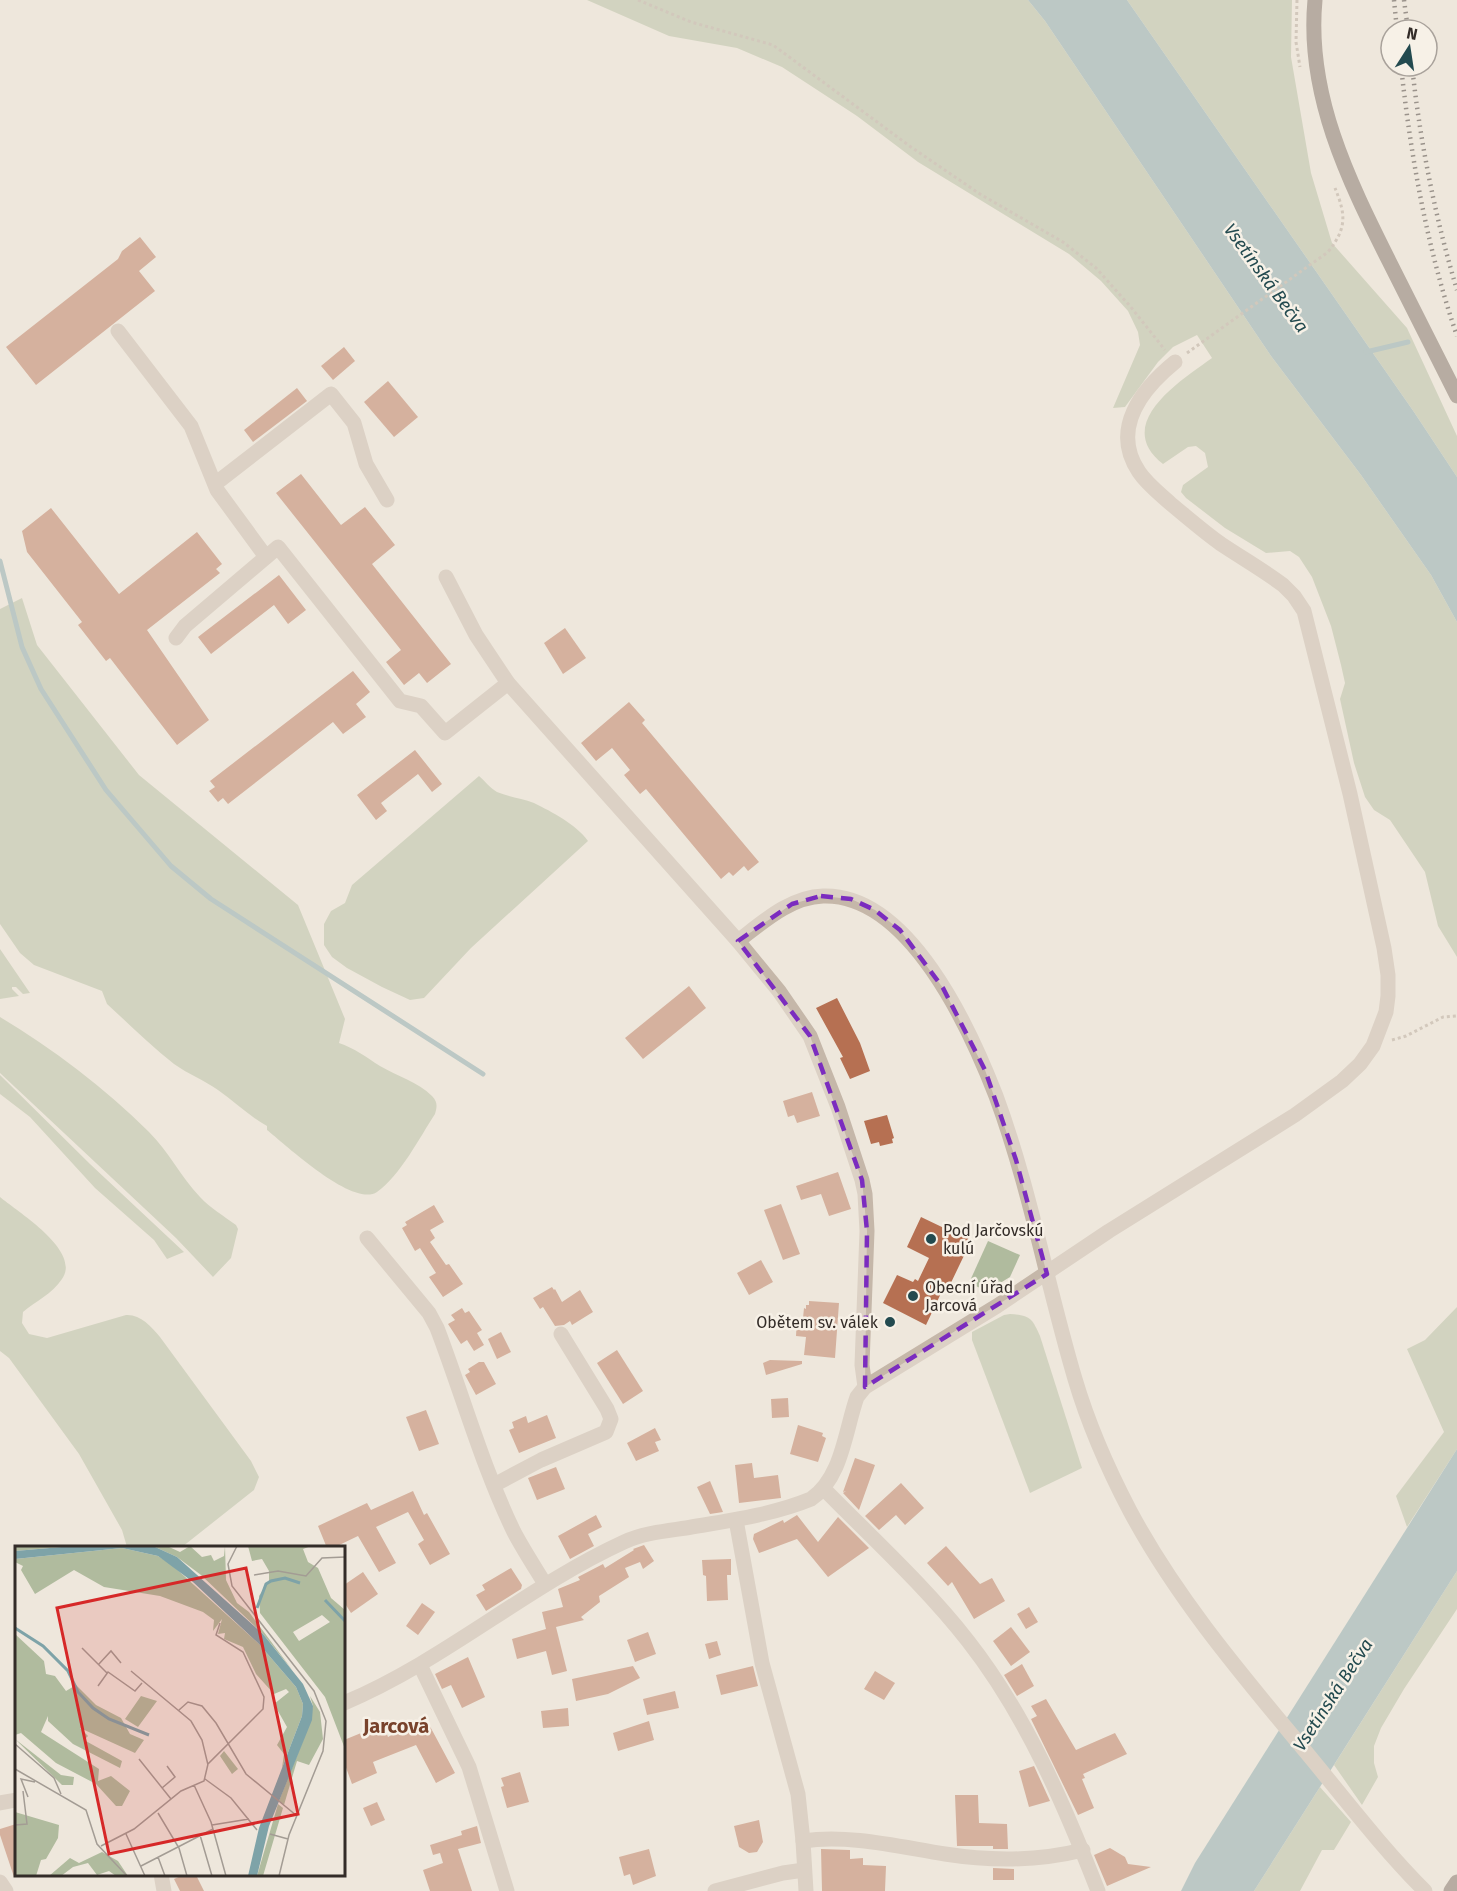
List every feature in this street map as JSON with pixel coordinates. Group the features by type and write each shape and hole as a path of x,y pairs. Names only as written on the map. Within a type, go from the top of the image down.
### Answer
{"main road":[{"path":"1315,0 1313,39 1323,104 1334,141 1372,226 1457,396"},
{"path":"1451,1891 1457,1882"}],"street":[{"path":"118,331 191,426 215,484 227,506 266,557"},
{"path":"345,1702 420,1665 545,1584 631,1539 736,1520 804,1502 824,1489 834,1469 857,1397 865,1387 1295,1115 1342,1081 1360,1064 1373,1046 1386,1012 1388,996 1384,948 1350,794 1304,611 1294,596 1282,585 1199,528 1152,487 1140,474 1132,457 1128,426 1134,407 1152,383 1175,362"},
{"path":"215,484 331,394 354,423 366,464 387,500"},
{"path":"176,638 185,626 278,547 400,701 421,706 445,733 508,683"},
{"path":"446,577 477,635 508,683 738,941 788,1002 810,1036 838,1107 862,1180 867,1231 862,1365 865,1387"},
{"path":"738,941 792,904 821,896 851,899 876,910 913,944 943,988 962,1022 995,1095 1016,1160 1076,1381 1119,1488 1149,1544 1181,1593 1248,1682 1425,1891"},
{"path":"367,1238 429,1314 437,1328 474,1437 494,1485 515,1534 545,1584"},
{"path":"494,1485 541,1460 601,1436 609,1428 611,1419 607,1409 561,1334"},
{"path":"824,1489 938,1605 976,1651 1035,1746 1083,1850 1098,1891"},
{"path":"736,1520 762,1663 798,1794 806,1891"},
{"path":"420,1665 469,1767 507,1891"},
{"path":"0,1803 15,1800"},
{"path":"803,1841 824,1839 860,1841 990,1858 1047,1857 1083,1850"},
{"path":"715,1891 783,1873 804,1870"},
{"path":"161,1876 164,1891"},
{"path":"0,1882 6,1891"}],"path":[{"path":"638,0 691,22 773,45 921,154 980,194 1063,242 1096,268 1175,362 1324,255 1336,241 1342,229"},
{"path":"1373,1046 1407,1036 1443,1017 1457,1016"}],"highlighted area":[{"path":"821,896 851,899 875,910 900,930 943,988 985,1070 1016,1160 1047,1274 865,1387 867,1231 862,1180 810,1036 738,941 792,904"}],"green space":[{"path":"587,0 1028,0 1045,21 1271,356 1361,475 1431,575 1457,622 1457,957 1438,926 1425,872 1390,820 1374,810 1365,797 1354,763 1340,699 1345,683 1341,665 1331,626 1312,577 1299,557 1290,551 1266,553 1225,528 1186,498 1181,492 1183,485 1208,467 1205,453 1196,446 1188,447 1163,464 1149,449 1145,434 1148,419 1156,405 1169,391 1212,358 1197,335 1173,347 1158,362 1125,407 1113,408 1140,345 1138,332 1128,311 1101,281 1069,254 918,162 857,116 782,67 737,48 669,36"},
{"path":"1127,0 1292,0 1291,57 1311,173 1332,243 1407,328 1457,436 1457,477 1414,412"},
{"path":"22,598 37,645 139,775 298,905 345,1019 339,1043 420,1087 435,1100 437,1107 435,1114 416,1145 394,1176 377,1192 366,1195 352,1191 320,1173 267,1130 267,1126 218,1090 179,1068 165,1057 107,1004 102,991 34,965 20,953 0,924 0,609"},
{"path":"479,776 497,792 534,803 556,814 577,829 588,841 471,948 424,998 410,1000 347,968 332,957 324,945 324,924 331,911 345,903 352,885"},
{"path":"0,949 30,993 23,994 16,987 12,987 19,996 0,999"},
{"path":"0,1017 59,1056 115,1100 156,1140 200,1197 236,1225 238,1229 231,1258 213,1277 176,1238 0,1073"},
{"path":"0,1075 184,1252 167,1259 154,1240 95,1188 30,1117 0,1094"},
{"path":"0,1197 45,1233 63,1256 66,1268 62,1279 54,1289 23,1312 22,1323 29,1334 47,1338 126,1315 141,1319 160,1337 251,1461 259,1477 254,1490 183,1546 127,1546 122,1530 79,1454 9,1358 0,1351"},
{"path":"988,1241 1020,1255 1010,1277 987,1291 969,1283"},
{"path":"1457,1307 1457,1449 1407,1527 1396,1496 1444,1432 1407,1349 1425,1340"},
{"path":"1010,1314 1022,1315 1030,1319 1040,1336 1082,1468 1030,1493 972,1340 972,1332"},
{"path":"1457,1571 1457,1609 1381,1728 1374,1746 1374,1763 1378,1777 1362,1805 1334,1765"},
{"path":"1320,1787 1351,1822 1334,1850 1322,1850 1300,1891 1254,1891"}],"water":[{"name":"Vsetínská Bečva","path":"1028,0 1127,0 1414,412 1457,477 1457,622 1431,575 1361,475 1271,356 1045,21"},
{"name":"Vsetínská Bečva","path":"1457,1449 1457,1571 1254,1891 1181,1891 1195,1863"}],"building":[{"path":"140,237 156,257 139,271 155,291 36,385 6,347 118,259 122,251"},
{"path":"344,347 355,361 333,380 321,366"},
{"path":"388,381 418,417 394,437 364,402"},
{"path":"297,388 307,401 253,442 244,430"},
{"path":"301,474 341,525 365,507 395,545 372,564 451,664 427,683 419,673 404,685 386,662 401,650 276,493"},
{"path":"51,508 119,594 197,532 222,564 216,569 220,573 147,630 209,720 177,745 110,658 106,661 78,625 82,622 27,552 22,531"},
{"path":"279,575 306,610 288,624 274,605 211,654 198,637"},
{"path":"565,628 586,658 563,674 544,643"},
{"path":"353,671 370,692 356,704 366,717 343,734 333,722 228,804 223,798 218,802 209,791 215,787 210,781"},
{"path":"629,702 645,720 642,723 759,862 748,871 744,866 733,876 729,872 721,879 646,789 640,794 624,775 630,770 612,748 596,761 581,743"},
{"path":"415,750 442,784 432,792 418,774 381,803 387,811 376,820 357,795"},
{"path":"689,986 706,1008 643,1059 625,1038"},
{"path":"837,998 860,1043 870,1071 850,1079 840,1058 843,1057 816,1008"},
{"path":"812,1092 820,1116 797,1123 794,1115 788,1117 783,1101"},
{"path":"887,1115 894,1138 893,1143 880,1146 879,1142 871,1144 864,1121"},
{"path":"838,1172 851,1209 829,1216 821,1194 801,1200 796,1186"},
{"path":"781,1204 800,1254 783,1260 764,1210"},
{"path":"434,1205 444,1222 430,1230 435,1238 430,1242 463,1284 443,1297 429,1277 436,1273 420,1248 415,1251 402,1228 407,1225 405,1222"},
{"path":"921,1217 969,1236 968,1239 971,1241 947,1291 943,1289 926,1325 883,1303 897,1275 913,1282 915,1279 918,1281 929,1258 907,1247"},
{"path":"761,1260 773,1282 749,1295 737,1273"},
{"path":"552,1287 562,1302 580,1290 593,1312 572,1325 570,1321 564,1325 555,1326 543,1307 540,1309 533,1298"},
{"path":"809,1301 839,1303 835,1358 804,1355 806,1337 796,1336 797,1318 803,1318 804,1308 806,1309 806,1305 809,1305"},
{"path":"462,1308 465,1313 469,1311 482,1330 477,1333 484,1345 474,1351 467,1340 461,1344 448,1324 455,1320 451,1315"},
{"path":"501,1332 511,1352 497,1359 488,1339"},
{"path":"617,1350 643,1391 623,1404 597,1363"},
{"path":"770,1360 802,1361 802,1364 766,1375 763,1363"},
{"path":"479,1362 484,1362 496,1384 476,1395 465,1375 470,1372 468,1369"},
{"path":"788,1398 789,1417 772,1418 771,1399"},
{"path":"426,1410 439,1444 419,1451 406,1417"},
{"path":"547,1415 556,1438 519,1453 509,1430 514,1428 512,1422 526,1416 528,1423"},
{"path":"798,1425 823,1433 822,1436 826,1438 818,1462 790,1454"},
{"path":"655,1428 661,1440 655,1442 659,1451 636,1461 627,1443"},
{"path":"855,1458 875,1465 859,1510 843,1493 846,1491 843,1492"},
{"path":"752,1463 754,1478 778,1475 781,1498 739,1503 735,1465"},
{"path":"556,1467 565,1489 537,1500 528,1478"},
{"path":"710,1481 723,1512 710,1514 697,1487"},
{"path":"901,1483 924,1508 905,1525 896,1515 879,1530 865,1516"},
{"path":"413,1491 424,1515 427,1513 450,1554 430,1565 418,1544 424,1540 408,1512 376,1527 396,1563 379,1572 358,1536 337,1546 326,1546 318,1526 367,1503 371,1510"},
{"path":"596,1515 602,1527 588,1534 594,1546 570,1559 558,1536"},
{"path":"797,1515 818,1542 838,1517 869,1548 828,1577 797,1539 759,1553 753,1539 754,1534 783,1520 784,1523"},
{"path":"644,1545 654,1561 643,1569 640,1562 625,1568 629,1577 599,1596 600,1602 581,1617 584,1620 556,1627 567,1671 552,1675 546,1651 517,1659 512,1639 546,1629 542,1612 563,1607 558,1589 580,1580 578,1577 603,1564 605,1568 633,1549"},
{"path":"946,1546 980,1584 992,1578 1005,1601 974,1619 952,1582 948,1586 927,1563"},
{"path":"731,1559 731,1575 727,1575 728,1600 707,1601 706,1576 703,1575 702,1560"},
{"path":"511,1568 522,1585 521,1589 486,1611 476,1595 485,1590 482,1585"},
{"path":"363,1572 378,1594 351,1613 345,1604 345,1584"},
{"path":"422,1603 435,1612 418,1635 406,1626"},
{"path":"1029,1607 1038,1622 1026,1629 1017,1614"},
{"path":"1011,1627 1030,1652 1011,1666 993,1641"},
{"path":"648,1632 656,1654 635,1662 627,1640"},
{"path":"717,1641 721,1655 709,1659 705,1644"},
{"path":"468,1657 485,1697 462,1708 451,1685 442,1689 435,1674"},
{"path":"1022,1664 1034,1686 1017,1696 1004,1675"},
{"path":"633,1666 640,1678 608,1694 576,1701 572,1679"},
{"path":"753,1666 758,1686 721,1695 716,1675"},
{"path":"875,1671 895,1683 884,1700 864,1689"},
{"path":"675,1691 679,1708 647,1715 643,1699"},
{"path":"1046,1699 1076,1750 1115,1733 1127,1754 1083,1774 1085,1778 1082,1779 1094,1808 1078,1815 1031,1719 1037,1716 1031,1706"},
{"path":"568,1708 569,1726 543,1728 541,1711"},
{"path":"425,1717 455,1773 436,1783 416,1745 373,1762 377,1773 352,1784 345,1765 345,1740 383,1724 388,1737"},
{"path":"649,1721 654,1740 618,1751 613,1733"},
{"path":"1034,1766 1050,1801 1029,1807 1019,1771"},
{"path":"520,1772 529,1802 507,1808 501,1778"},
{"path":"955,1795 978,1795 979,1823 1007,1824 1008,1849 993,1849 993,1846 957,1846"},
{"path":"377,1802 385,1820 371,1826 363,1808"},
{"path":"759,1820 763,1842 757,1852 749,1853 739,1847 734,1826"},
{"path":"15,1824 16,1877 14,1877 0,1835 0,1829"},
{"path":"477,1826 481,1843 458,1849 472,1891 430,1891 423,1870 443,1863 440,1853 433,1855 430,1845 462,1835 461,1831"},
{"path":"1110,1848 1125,1857 1128,1864 1151,1867 1107,1886 1094,1855"},
{"path":"649,1849 656,1876 633,1885 630,1874 624,1876 619,1857"},
{"path":"821,1849 850,1850 850,1859 863,1858 863,1865 886,1866 885,1891 822,1891"},
{"path":"993,1868 1014,1869 1014,1880 993,1880"},
{"path":"181,1876 196,1876 204,1891 180,1891 174,1879"}],"waterway":[{"path":"1366,352 1408,342"},
{"path":"0,561 22,647 41,689 106,790 171,866 211,899 483,1074"}],"railway":[{"path":"1394,0 1396,18"},
{"path":"1404,0 1406,18"},
{"path":"1403,78 1410,135 1429,236 1457,336"},
{"path":"1414,78 1429,179 1457,290"}],"place":[{"name":"Pod Jarčovskú kulú","path":"931,1239"},
{"name":"Obecní úřad Jarcová","path":"913,1296"},
{"name":"Obětem sv. válek","path":"890,1322"}],"district":[{"name":"Jarcová","path":"396,1726"}]}
